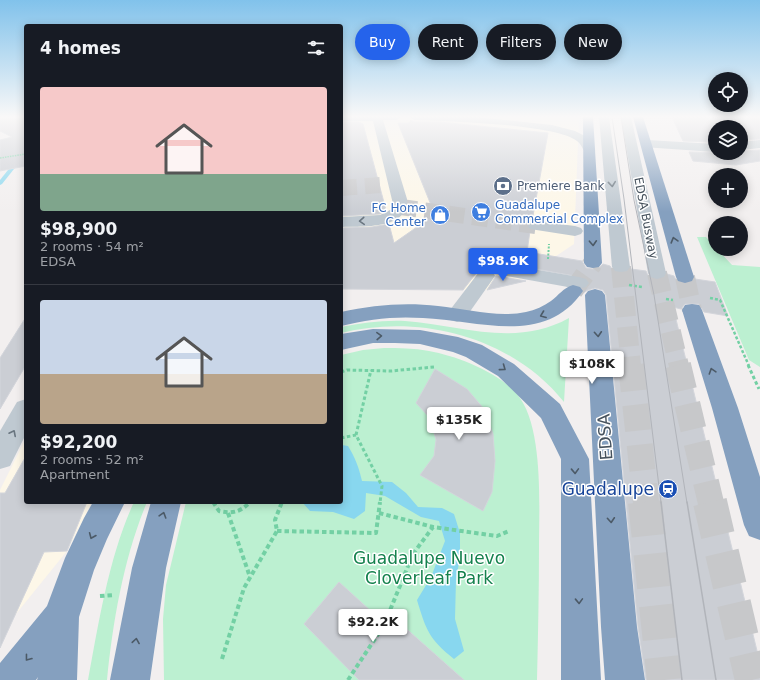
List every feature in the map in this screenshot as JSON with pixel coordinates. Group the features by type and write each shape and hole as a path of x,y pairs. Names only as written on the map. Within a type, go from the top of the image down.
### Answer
{"highway":[{"path":"588,149 594,263"},
{"path":"648,149 685,277"},
{"path":"343,318 361,313 394,311 436,312 503,320 528,319 553,311 583,290"},
{"name":"EDSA","path":"583,290 625,680"},
{"path":"698,304 725,408 760,525"},
{"path":"343,342 373,336 395,336 420,337 458,345 474,351 501,367 552,411 575,459 581,680"},
{"path":"725,408 760,472"},
{"path":"57,680 61,617 80,563 95,529 109,504"},
{"path":"130,680 142,596 154,543 165,504"},
{"path":"11,680 61,617"},
{"name":"EDSA","path":"614,680 619,627"}],"street":[{"path":"343,222 376,220 390,217 398,212 401,207 386,149"},
{"name":"EDSA Busway","path":"608,149 621,267"},
{"name":"EDSA Busway","path":"632,149 656,273"},
{"path":"380,185 396,184"},
{"path":"536,226 575,231"},
{"path":"457,315 495,273 583,290"},
{"path":"0,458 24,412"}],"path":[{"path":"0,158 24,154"},
{"path":"548,264 549,238"},
{"path":"626,284 649,288"},
{"path":"698,304 720,300 759,389"},
{"path":"343,371 347,370 391,371 434,367"},
{"path":"277,531 376,533 382,486 356,435 371,370"},
{"path":"343,438 356,435"},
{"path":"214,504 219,511 228,513 238,512 248,504"},
{"path":"222,659 244,588 277,531 275,520 281,504"},
{"path":"228,513 250,577"},
{"path":"379,513 433,527 497,536 509,531"},
{"path":"348,680 384,625 413,554 433,527"}],"shaded area":[{"name":"Guadalupe Commercial Complex","path":"343,149 578,149 574,244 516,283 486,290 343,289"},
{"path":"24,442 24,504 91,504 67,551 16,614 0,637 0,490"}],"green space":[{"path":"697,237 706,237 708,239 708,256 724,256 732,265 760,267 760,367 749,360"},
{"path":"569,318 564,402 543,380 518,361 491,346 463,336 433,329 402,326 371,328 343,333 343,327 373,322 397,321 426,323 467,330 508,333 528,332 549,327"},
{"name":"Guadalupe Nuevo Cloverleaf Park","path":"384,348 412,349 440,353 464,361 488,372 509,386 517,394 526,408 532,426 536,446 539,489 537,680 164,680 163,619 166,585 186,504 343,504 343,355 363,350"},
{"path":"133,504 146,504 132,545 121,589 116,612 107,680 88,680 111,566 125,523"}],"water":[{"path":"343,445 348,446 360,472 362,481 392,482 406,493 418,507 442,508 454,514 460,533 460,557 456,580 455,619 464,651 454,659 439,646 426,627 417,600 431,577 445,541 439,521 421,517 385,496 366,493 365,511 354,519 333,512 310,511 304,504 343,504"}],"building":[{"path":"0,149 24,149 24,166 0,171"},
{"path":"343,149 370,149 386,210 380,214 343,216"},
{"name":"Guadalupe","path":"408,149 545,149 532,221 527,225 530,231 527,252 582,261 586,268 599,268 603,264 610,266 614,272 627,272 631,269 646,271 649,278 657,280 664,278 667,274 674,276 677,282 685,284 692,282 695,279 715,282 728,316 704,312 699,304 685,304 681,309 673,307 760,663 760,680 646,680 638,627 606,295 603,290 595,288 583,293 584,289 587,288 590,283 586,278 503,263 496,265 493,270 486,269 478,271 463,290 343,289 343,228 372,227 389,224 394,243 427,220 431,205"},
{"path":"760,150 760,161 736,165 693,161 689,152 708,152 708,160 748,160 748,151"},
{"path":"496,276 526,281 487,290"},
{"path":"24,320 24,368 0,409 0,358"},
{"path":"435,369 467,389 484,409 493,434 495,461 492,492 483,511 420,475 434,456 436,440 430,418 416,403"},
{"path":"24,460 24,504 86,504 67,551 44,552 0,648 0,493 5,493"},
{"path":"339,582 395,633 401,624 464,680 359,680 304,624"}],"waterway":[{"path":"0,183 24,153"}],"tunnel":[{"path":"343,188 380,185"},
{"path":"401,207 536,226"},
{"path":"573,291 593,263"},
{"path":"621,267 631,366"},
{"path":"657,273 679,366"},
{"path":"685,277 692,310"},
{"path":"631,365 646,503"},
{"path":"678,365 711,503"},
{"path":"645,502 664,680"},
{"path":"710,502 752,680"}],"tram line":[{"path":"617,149 661,503"},
{"path":"626,149 634,200 654,295 687,503"},
{"path":"661,502 682,680"},
{"path":"687,502 716,680"}],"place":[{"name":"Premiere Bank","path":"503,186"},
{"name":"Guadalupe Commercial Complex","path":"481,212"},
{"name":"FC Home Center","path":"440,215"},
{"name":"Guadalupe","path":"668,489"}]}
